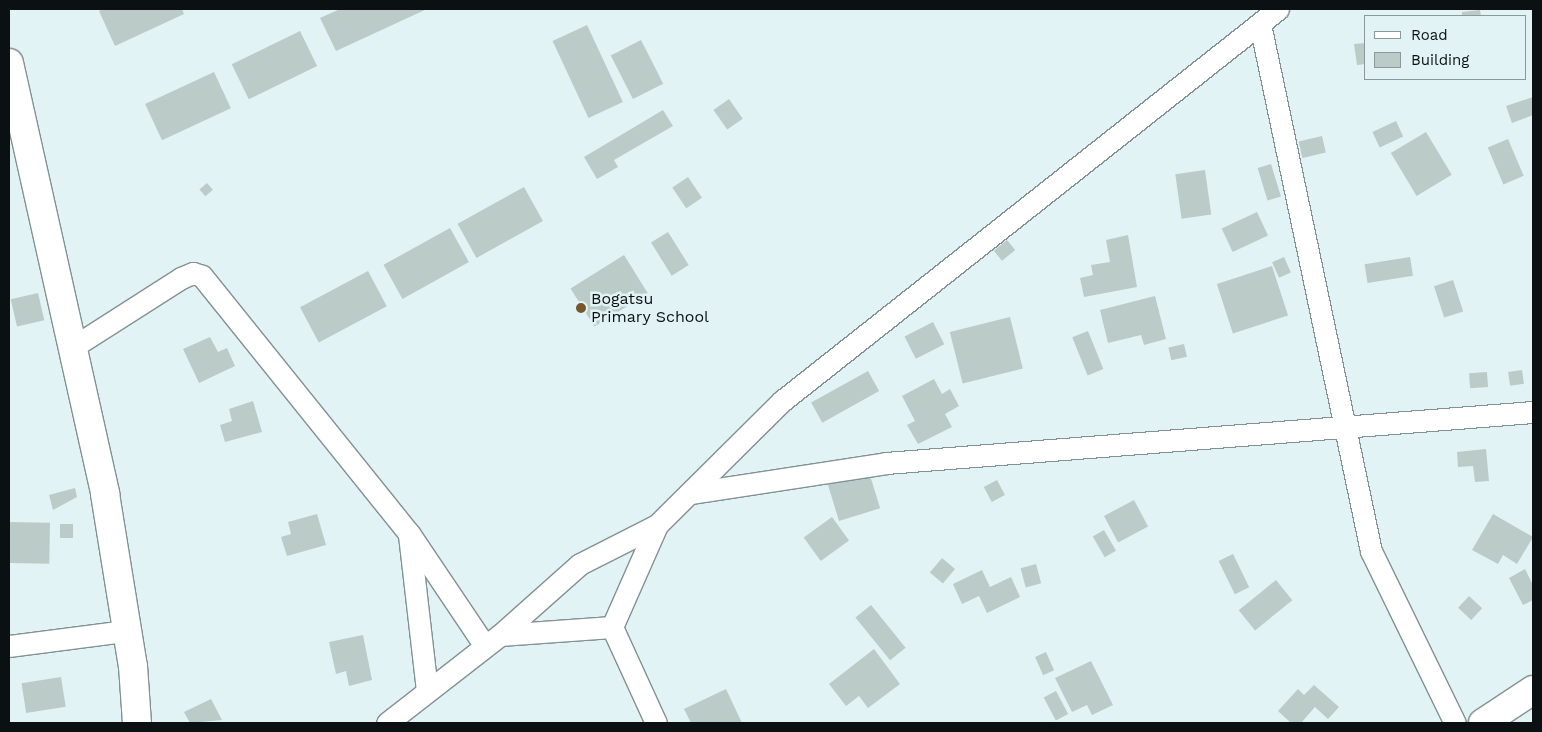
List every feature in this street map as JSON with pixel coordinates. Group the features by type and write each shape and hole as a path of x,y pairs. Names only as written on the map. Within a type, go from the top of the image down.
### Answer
{"street":[{"path":"387,723 493,640 580,564 657,525 782,401 1278,9"},
{"path":"1260,24 1346,428 1370,552 1455,723"},
{"path":"9,63 105,494 137,723"},
{"path":"73,347 181,278 193,273 202,276 493,640"},
{"path":"691,493 886,463 1533,412"},
{"path":"656,723 612,627 657,525"},
{"path":"409,533 427,692"},
{"path":"493,640 612,627"},
{"path":"9,646 125,631"},
{"path":"1483,723 1533,690"}],"building":[{"path":"103,9 182,9 184,14 115,46 99,11"},
{"path":"340,9 427,9 336,51 320,18"},
{"path":"1480,10 1481,15 1462,15 1462,12"},
{"path":"587,25 623,102 588,118 553,41"},
{"path":"300,31 317,66 249,99 232,64"},
{"path":"641,40 663,84 633,99 611,55"},
{"path":"1364,43 1364,64 1357,65 1354,44"},
{"path":"214,72 231,108 162,140 145,104"},
{"path":"1533,97 1533,115 1512,123 1506,106"},
{"path":"729,99 743,119 727,130 713,110"},
{"path":"663,110 673,126 614,160 618,167 597,179 584,157"},
{"path":"1396,121 1403,136 1380,147 1372,132"},
{"path":"1426,132 1452,175 1417,196 1391,153"},
{"path":"1322,136 1326,153 1302,158 1299,141"},
{"path":"1508,139 1524,176 1503,184 1488,148"},
{"path":"1271,164 1281,197 1268,201 1258,168"},
{"path":"1205,170 1211,215 1182,219 1175,174"},
{"path":"688,177 702,198 686,208 672,188"},
{"path":"207,183 213,190 205,196 199,190"},
{"path":"524,187 543,221 476,258 458,224"},
{"path":"1257,212 1268,236 1233,252 1222,228"},
{"path":"450,228 469,262 402,299 384,265"},
{"path":"668,232 689,265 672,276 651,243"},
{"path":"1128,235 1137,287 1084,297 1080,278 1093,275 1091,265 1110,262 1106,240"},
{"path":"1007,240 1015,250 1002,261 994,251"},
{"path":"624,255 648,293 594,327 571,288"},
{"path":"1284,257 1291,273 1279,278 1272,262"},
{"path":"1410,257 1413,276 1368,283 1365,264"},
{"path":"1272,266 1288,315 1233,333 1217,284"},
{"path":"368,271 387,306 319,342 300,307"},
{"path":"1453,280 1463,311 1444,318 1434,286"},
{"path":"38,293 44,320 17,327 11,299"},
{"path":"1155,296 1166,339 1144,345 1141,335 1108,343 1100,310"},
{"path":"1010,317 1023,368 963,383 950,332"},
{"path":"933,322 944,344 916,359 904,337"},
{"path":"1088,331 1103,369 1088,375 1072,337"},
{"path":"210,337 218,352 227,348 235,366 199,383 183,349"},
{"path":"1184,344 1187,357 1171,360 1168,348"},
{"path":"1522,370 1524,384 1510,386 1508,372"},
{"path":"868,371 879,391 822,423 811,403"},
{"path":"1487,372 1488,387 1470,388 1469,373"},
{"path":"934,379 942,394 950,389 959,406 945,414 952,427 918,444 907,425 915,421 902,396"},
{"path":"253,401 262,432 225,442 220,425 232,421 229,409"},
{"path":"1486,449 1489,481 1475,482 1473,466 1458,467 1457,452"},
{"path":"869,472 880,508 839,521 828,485"},
{"path":"997,480 1005,495 992,502 984,487"},
{"path":"75,488 77,497 53,510 49,495"},
{"path":"1134,500 1148,526 1118,542 1104,516"},
{"path":"317,514 326,545 287,556 281,537 291,534 288,522"},
{"path":"1493,514 1533,537 1517,564 1503,555 1498,564 1472,550"},
{"path":"832,517 849,540 821,561 804,538"},
{"path":"9,522 50,523 49,564 9,563"},
{"path":"60,524 73,524 73,538 60,538"},
{"path":"1104,530 1116,551 1105,557 1093,536"},
{"path":"1233,554 1249,587 1235,594 1219,561"},
{"path":"942,558 955,569 943,583 930,573"},
{"path":"1036,564 1041,583 1026,587 1021,568"},
{"path":"1525,569 1533,585 1533,600 1523,605 1509,578"},
{"path":"982,570 990,587 1011,577 1020,597 987,613 979,596 962,604 953,584"},
{"path":"1276,580 1292,600 1255,630 1239,610"},
{"path":"1469,596 1482,608 1471,620 1458,608"},
{"path":"871,605 906,648 890,660 855,618"},
{"path":"363,635 372,680 349,686 346,671 336,674 329,642"},
{"path":"874,649 900,684 868,708 859,696 846,706 829,684"},
{"path":"1046,652 1054,670 1043,675 1035,657"},
{"path":"1091,661 1113,705 1092,715 1087,705 1072,712 1055,678"},
{"path":"61,677 66,707 26,713 21,683"},
{"path":"1314,685 1339,707 1328,719 1315,707 1301,723 1291,723 1278,711 1298,689 1304,695"},
{"path":"726,689 742,723 691,723 684,709"},
{"path":"1056,691 1068,714 1056,721 1044,698"},
{"path":"211,699 222,720 190,723 184,712"}],"place":[{"name":"Bogatsu Primary School","path":"581,308"}]}
